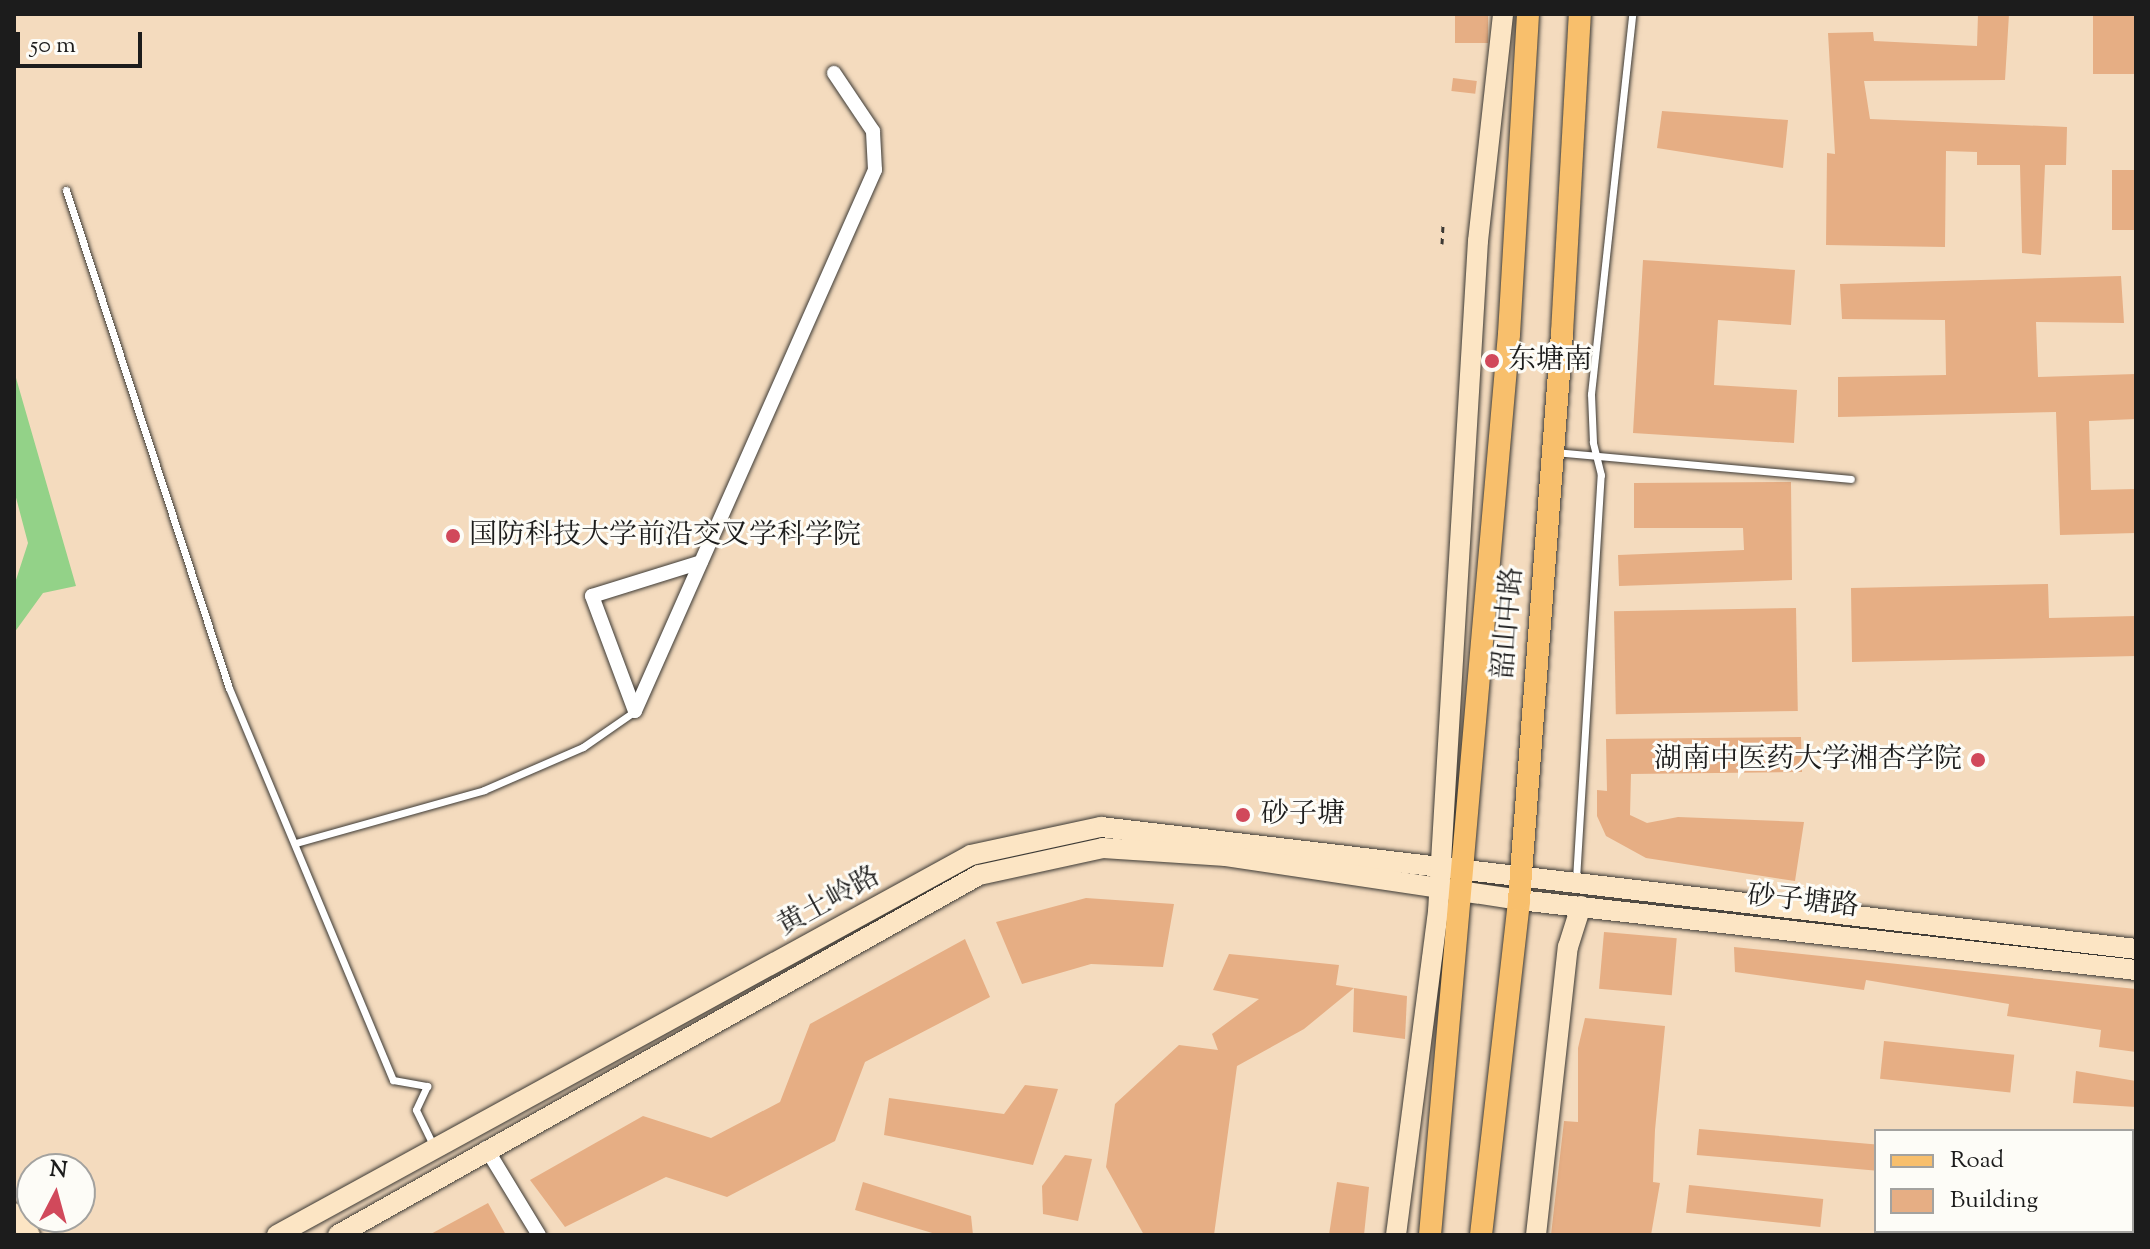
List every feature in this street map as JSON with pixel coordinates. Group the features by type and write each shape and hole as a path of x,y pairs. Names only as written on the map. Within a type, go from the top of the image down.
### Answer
{"main road":[{"name":"韶山中路","path":"1430,1235 1464,878 1509,334 1528,14"},
{"name":"韶山中路","path":"1481,1235 1519,900 1553,452 1580,14"}],"street":[{"path":"1396,1235 1438,912 1437,874 1478,241 1503,14"},
{"path":"635,711 875,170 873,131 834,73"},
{"path":"635,711 592,596 701,562"},
{"name":"黄土岭路","path":"277,1235 971,855 1101,827 1464,878"},
{"name":"黄土岭路","path":"338,1235 486,1148 979,875 1103,848 1437,874"},
{"name":"砂子塘路","path":"1464,878 1519,874 2136,949"},
{"name":"砂子塘路","path":"1464,878 1519,900 2136,970"},
{"path":"1536,1235 1568,947 1581,906"},
{"path":"486,1148 539,1235"},
{"path":"14,1213 30,1235"}],"lane":[{"path":"1576,882 1601,475 1596,457 1591,394 1632,14"},
{"path":"66,190 229,688 393,1080 427,1086 416,1110 435,1151"},
{"path":"1553,452 1851,479"},
{"path":"296,843 484,790 583,747 635,711"}],"path":[{"path":"1442,244 1443,225"}],"green space":[{"path":"14,371 76,586 43,593 14,633 14,586 28,543 14,490"}],"building":[{"path":"1455,14 1488,14 1488,43 1455,43"},
{"path":"1978,14 2009,14 2005,80 1864,81 1870,119 2067,127 2066,165 2045,165 2041,255 2022,253 2020,165 1977,165 1977,152 1946,151 1945,247 1826,245 1827,153 1835,154 1828,33 1873,32 1874,41 1977,46"},
{"path":"2093,14 2136,14 2136,74 2093,74"},
{"path":"1453,78 1477,81 1475,94 1451,91"},
{"path":"1662,111 1788,120 1783,168 1657,148"},
{"path":"2112,170 2136,170 2136,230 2112,230"},
{"path":"1643,260 1795,270 1791,325 1718,320 1714,385 1797,390 1794,443 1633,433"},
{"path":"2121,276 2124,323 2036,322 2038,377 2136,374 2136,419 2089,421 2091,490 2136,489 2136,533 2060,535 2056,412 1838,417 1838,377 1946,375 1945,320 1842,319 1840,284"},
{"path":"1791,482 1792,580 1619,586 1618,555 1744,550 1743,528 1634,528 1634,483"},
{"path":"2048,584 2049,618 2136,616 2136,656 1852,662 1851,588"},
{"path":"1796,608 1798,711 1616,714 1614,611"},
{"path":"1801,737 1802,772 1631,774 1630,815 1647,823 1678,817 1804,822 1795,881 1646,858 1606,836 1597,816 1597,790 1607,791 1606,739"},
{"path":"1086,898 1174,904 1163,967 1091,964 1022,984 996,922"},
{"path":"1604,932 1677,938 1672,995 1599,989"},
{"path":"965,939 990,997 865,1062 835,1141 727,1197 666,1177 565,1227 530,1180 643,1116 711,1138 780,1102 810,1024"},
{"path":"1734,947 2136,989 2136,1052 2099,1047 2101,1030 2007,1016 2009,1004 1866,980 1864,990 1735,972"},
{"path":"1229,954 1339,965 1336,985 1354,988 1304,1029 1237,1066 1214,1235 1144,1235 1106,1167 1115,1104 1179,1045 1218,1050 1212,1034 1259,999 1213,990"},
{"path":"1354,988 1407,996 1405,1039 1353,1032"},
{"path":"1585,1018 1665,1026 1653,1182 1660,1183 1651,1235 1551,1235 1564,1121 1578,1122 1578,1048"},
{"path":"1884,1041 2014,1055 2010,1092 1880,1079"},
{"path":"2076,1071 2136,1081 2136,1107 2073,1103"},
{"path":"1025,1085 1058,1089 1033,1165 884,1135 889,1098 1004,1114"},
{"path":"1699,1129 1874,1144 1874,1170 1697,1155"},
{"path":"1065,1155 1092,1159 1078,1221 1043,1214 1042,1186"},
{"path":"863,1182 971,1216 973,1235 939,1235 855,1210"},
{"path":"1337,1182 1369,1187 1364,1235 1329,1235"},
{"path":"1689,1185 1823,1199 1820,1227 1686,1213"},
{"path":"488,1203 506,1235 429,1235"}],"place":[{"name":"东塘南","path":"1492,361"},
{"name":"国防科技大学前沿交叉学科学院","path":"453,536"},
{"name":"湖南中医药大学湘杏学院","path":"1978,760"},
{"name":"砂子塘","path":"1243,815"}]}
